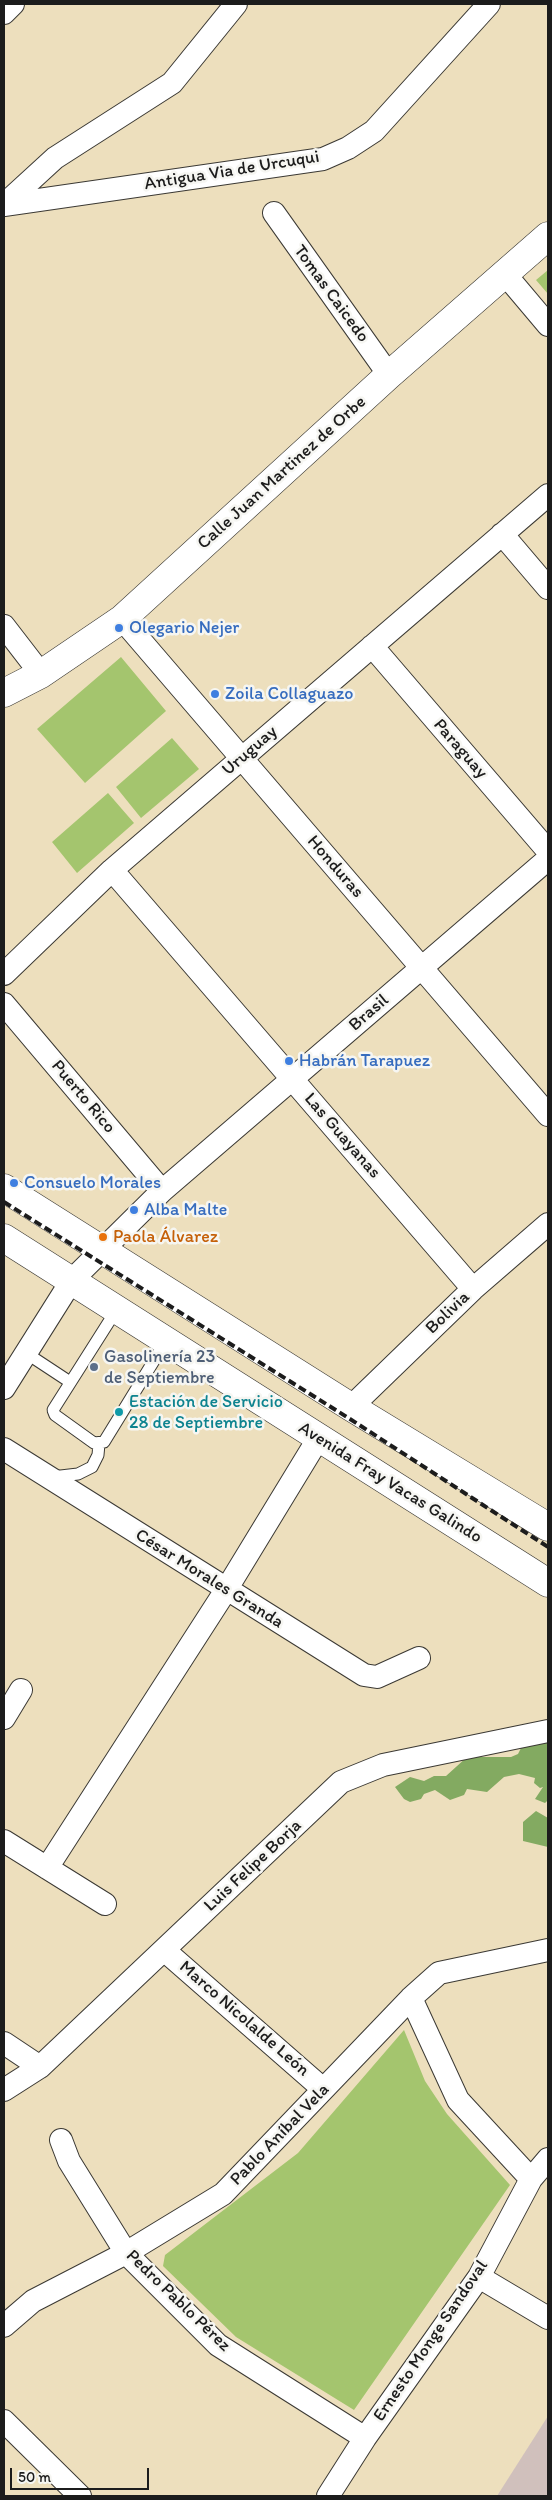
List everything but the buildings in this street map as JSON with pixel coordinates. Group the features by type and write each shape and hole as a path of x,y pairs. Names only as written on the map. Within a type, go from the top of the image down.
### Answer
{"main road":[{"name":"Calle Juan Martinez de Orbe","path":"4,693 41,674 122,619 389,375 548,236"},
{"path":"4,1188 351,1407 548,1527"},
{"name":"Avenida Fray Vacas Galindo","path":"4,1238 318,1439 548,1583"}],"street":[{"path":"4,13 13,4"},
{"path":"5,204 55,158 172,83 236,4"},
{"name":"Antigua Via de Urcuqui","path":"5,204 323,159 348,148 374,131 489,4"},
{"name":"Tomas Caicedo","path":"274,213 389,375"},
{"path":"505,274 548,325"},
{"name":"Uruguay","path":"4,974 112,870 548,494"},
{"path":"502,534 548,588"},
{"name":"Honduras","path":"122,619 548,1115"},
{"path":"4,626 41,674"},
{"name":"Paraguay","path":"372,646 548,851"},
{"name":"Brasil","path":"4,1388 72,1280 102,1249 162,1191 548,859"},
{"name":"Las Guayanas","path":"112,870 473,1289"},
{"name":"Puerto Rico","path":"4,1004 162,1191"},
{"name":"Bolivia","path":"351,1407 473,1289 548,1224"},
{"path":"47,1868 226,1590 318,1439"},
{"name":"César Morales Granda","path":"4,1449 364,1675 377,1677 419,1658"},
{"path":"4,1718 21,1690"},
{"name":"Luis Felipe Borja","path":"4,2090 40,2067 341,1782 383,1765 548,1731"},
{"path":"4,1841 105,1904"},
{"name":"Marco Nicolalde León","path":"164,1950 323,2089"},
{"name":"Pablo Aníbal Vela","path":"4,2326 33,2301 126,2253 223,2194 411,1998 439,1973 548,1950"},
{"path":"411,1998 458,2100 531,2179"},
{"path":"4,2043 40,2067"},
{"name":"Pedro Pablo Pérez","path":"61,2140 69,2161 126,2253 218,2345 365,2438"},
{"name":"Ernesto Monge Sandoval","path":"328,2496 365,2438 479,2277 531,2179 548,2159"},
{"path":"479,2277 548,2318"},
{"path":"4,2422 80,2496"}],"lane":[{"path":"117,1309 53,1410 55,1415 94,1443 104,1442 166,1340"},
{"path":"26,1353 70,1382"},
{"path":"49,1478 78,1474 92,1467 98,1455 99,1444"}],"shaded area":[{"path":"548,2416 548,2496 497,2496"}],"green space":[{"path":"548,270 548,294 536,280"},
{"path":"121,657 166,711 85,783 37,729"},
{"path":"172,738 199,769 141,818 116,787"},
{"path":"108,793 134,823 77,873 52,842"},
{"path":"527,1742 548,1743 548,1800 545,1803 535,1799 543,1787 540,1788 534,1783 535,1778 519,1774 504,1777 487,1792 467,1789 464,1795 450,1800 435,1790 424,1794 421,1799 410,1802 404,1799 395,1787 410,1777 424,1781 434,1776 446,1776 467,1757 511,1757 518,1754 522,1746"},
{"path":"536,1811 548,1818 548,1847 523,1841 523,1822"},
{"path":"404,2030 425,2081 447,2114 510,2185 354,2410 236,2337 163,2266 165,2255 298,2153"}],"railway":[{"path":"4,1202 350,1419 548,1547"}],"place":[{"name":"Olegario Nejer","path":"119,628"},
{"name":"Zoila Collaguazo","path":"215,694"},
{"name":"Habrán Tarapuez","path":"289,1061"},
{"name":"Consuelo Morales","path":"14,1183"},
{"name":"Alba Malte","path":"134,1210"},
{"name":"Paola Álvarez","path":"103,1237"},
{"name":"Gasolinería 23 de Septiembre","path":"94,1367"},
{"name":"Estación de Servicio 28 de Septiembre","path":"119,1412"}]}
